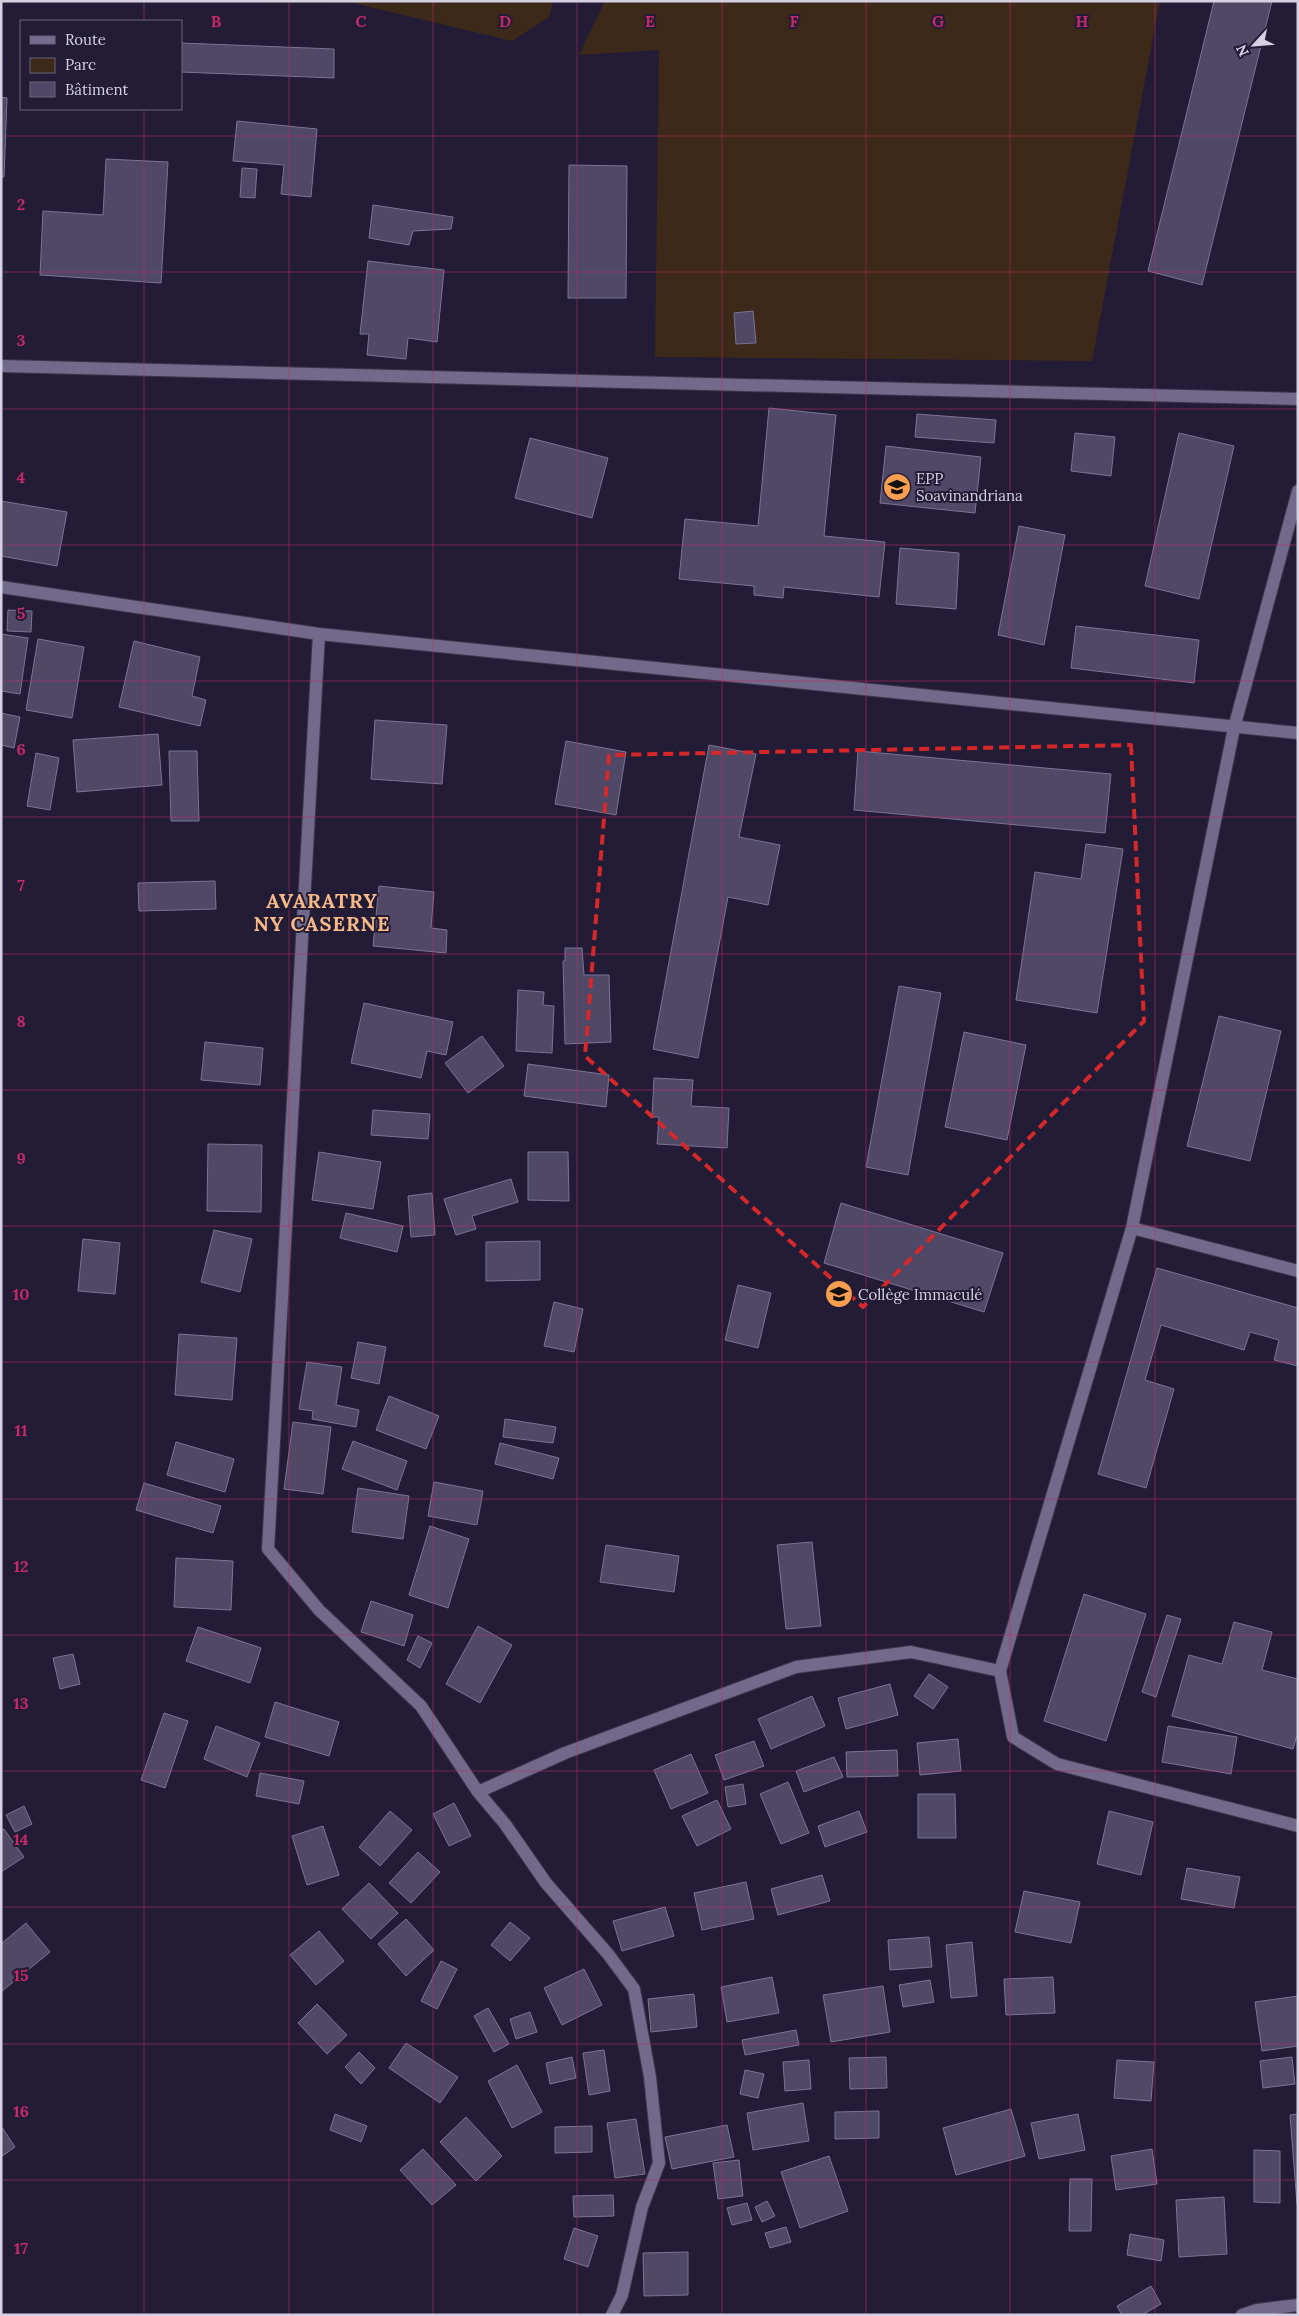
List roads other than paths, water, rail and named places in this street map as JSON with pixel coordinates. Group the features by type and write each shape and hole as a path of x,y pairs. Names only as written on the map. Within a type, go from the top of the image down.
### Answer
{"street":[{"path":"1,366 1298,399"},
{"path":"1298,491 1234,728 1132,1228 1000,1671 1013,1737 1057,1764 1298,1826"},
{"path":"1,587 319,634 1298,733"},
{"path":"319,634 268,1548 319,1610 421,1706 478,1792 505,1824 546,1883 608,1954 634,1989 650,2078 659,2163 642,2207 622,2295 612,2315"},
{"path":"1132,1228 1298,1271"},
{"path":"478,1792 565,1753 796,1667 911,1652 1000,1671"},
{"path":"1242,2315 1257,2310 1298,2305"}],"place":[{"name":"EPP Soavinandriana","path":"897,487"},
{"name":"Collège Immaculé","path":"839,1294"}],"district":[{"name":"AVARATRY NY CASERNE","path":"322,912"}]}
